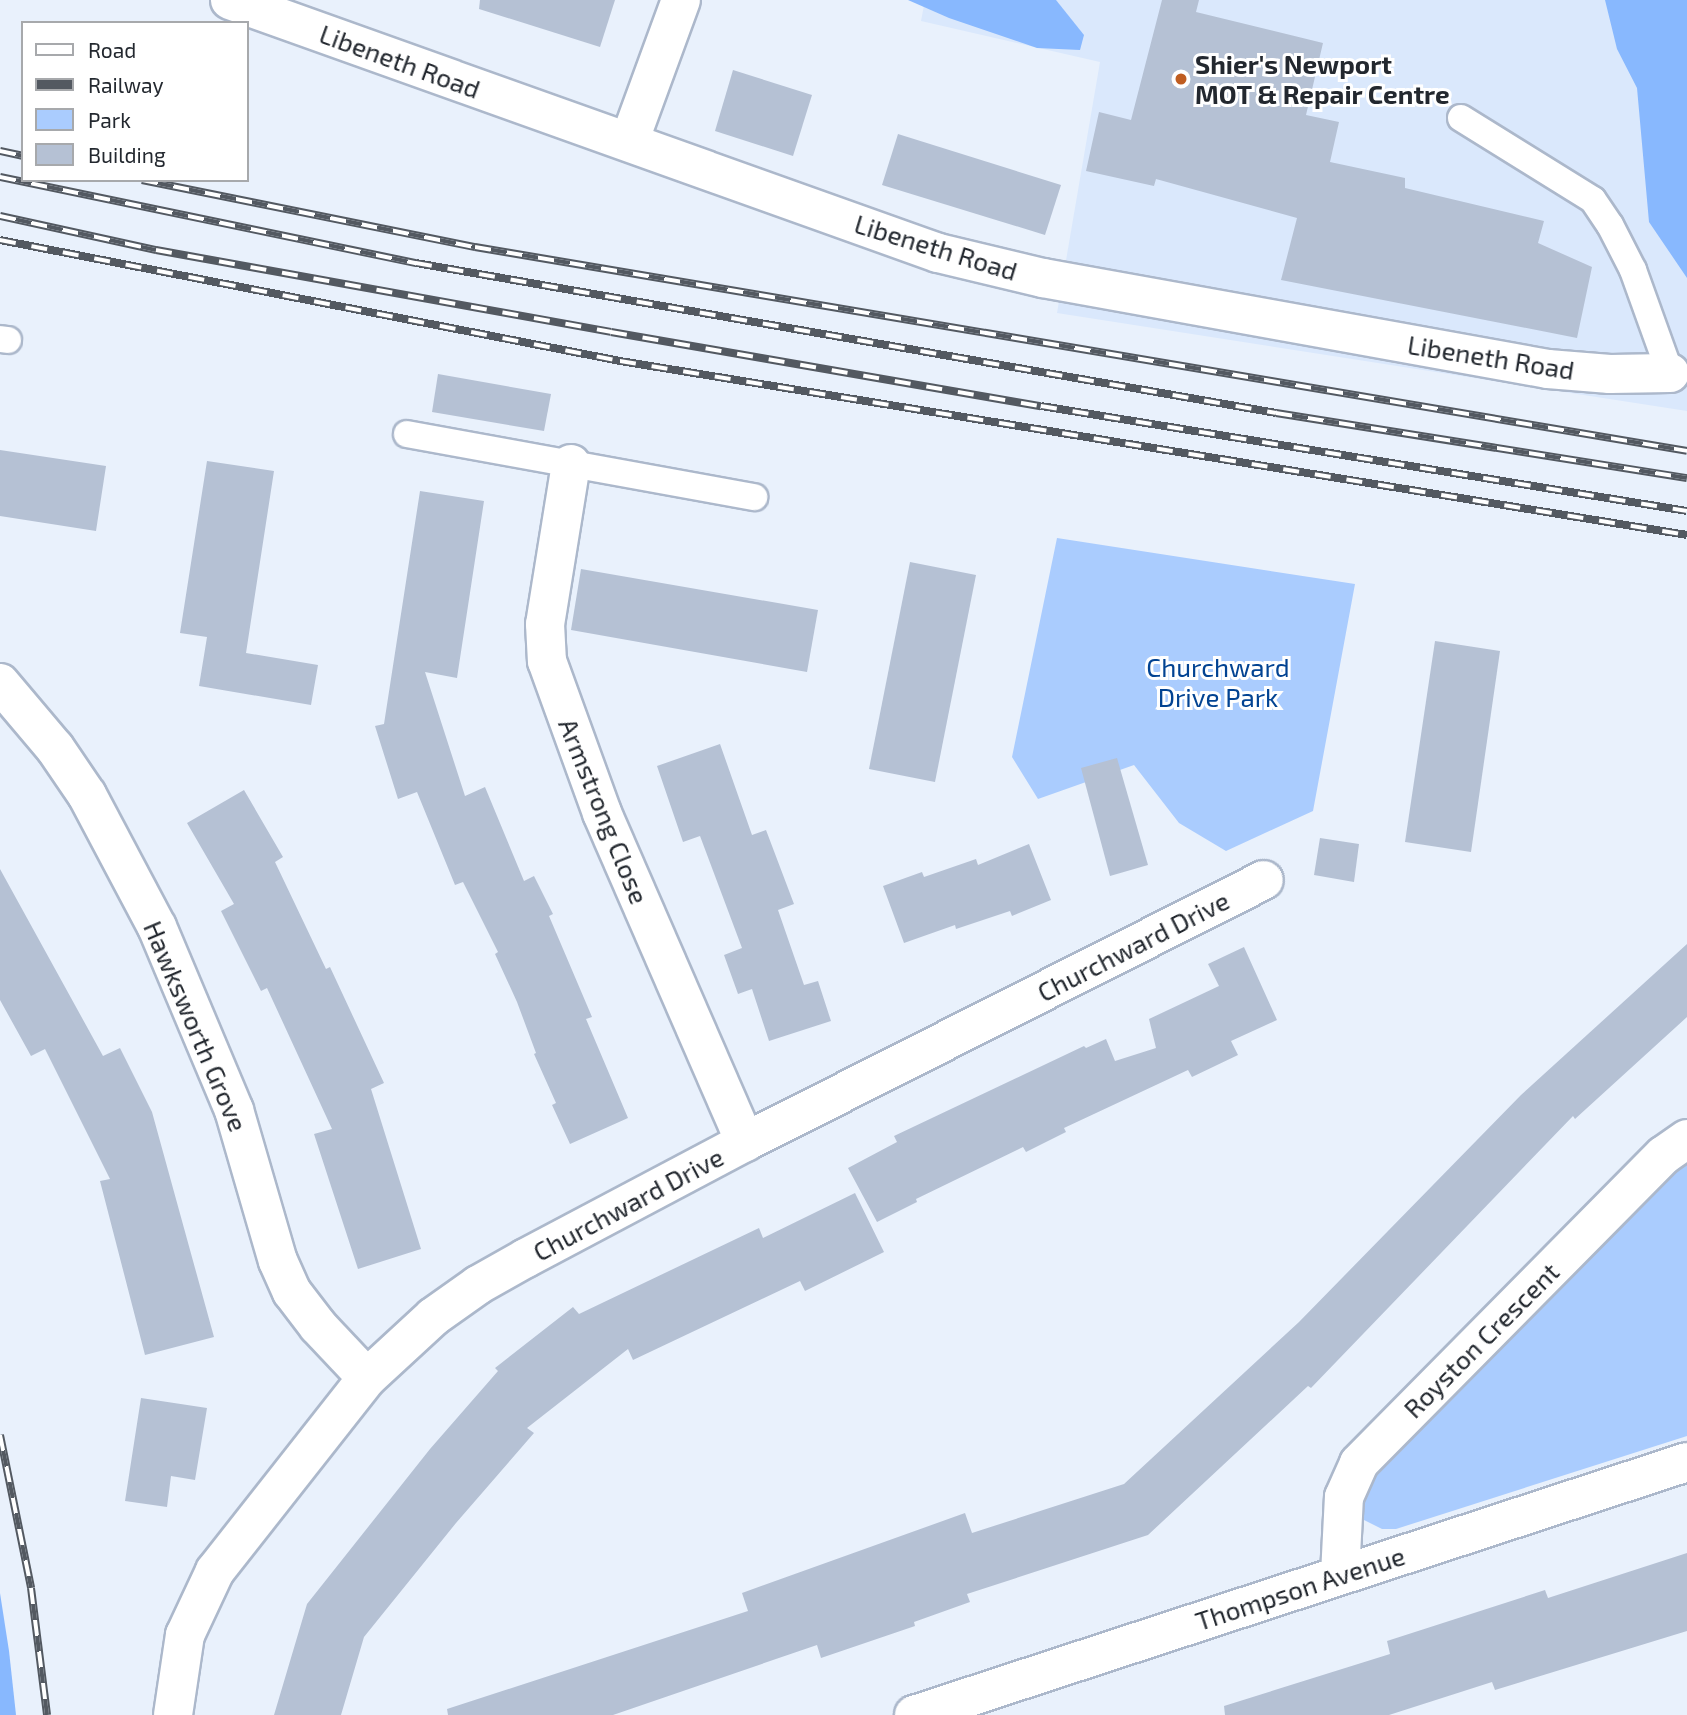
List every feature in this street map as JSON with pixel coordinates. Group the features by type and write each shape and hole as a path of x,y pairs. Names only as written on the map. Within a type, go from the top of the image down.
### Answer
{"street":[{"name":"Libeneth Road","path":"230,0 938,253 1043,278 1548,369 1610,374 1670,373"},
{"path":"629,142 681,0"},
{"name":"Armstrong Close","path":"571,464 545,624 547,661 602,813 745,1142"},
{"name":"Hawksworth Grove","path":"0,683 55,748 87,794 157,927 234,1110 278,1261 292,1292 318,1326 367,1378"},
{"name":"Churchward Drive","path":"173,1715 186,1635 215,1571 367,1378 433,1317 478,1286 745,1142 1264,880"},
{"name":"Royston Crescent","path":"1340,1575 1345,1497 1359,1463 1664,1155 1687,1139"},
{"name":"Thompson Avenue","path":"914,1715 1687,1462"}],"lane":[{"path":"1461,118 1593,200 1610,225 1633,270 1670,373"},
{"path":"407,435 754,497"}],"shaded area":[{"path":"908,0 1056,0 1084,35 1080,50 1037,48 949,18"},
{"path":"925,0 1687,0 1687,411 1057,313 1100,62 921,21"},
{"path":"1605,0 1687,0 1687,278 1649,222 1637,88 1617,49"},
{"path":"0,1593 9,1651 16,1715 0,1715"}],"green space":[{"name":"Churchward Drive Park","path":"1057,538 1355,584 1313,811 1226,851 1179,823 1134,765 1038,799 1012,757"},
{"path":"1687,1154 1687,1436 1396,1529 1382,1529 1358,1517 1359,1490"}],"building":[{"path":"480,0 615,0 600,47 479,9"},
{"path":"1162,0 1199,0 1196,12 1323,43 1306,115 1339,122 1330,162 1405,178 1405,188 1544,221 1538,243 1592,267 1577,338 1281,280 1297,218 1156,179 1154,186 1086,171 1099,112 1131,120"},
{"path":"733,70 812,95 793,156 715,131"},
{"path":"898,134 1061,185 1045,235 882,185"},
{"path":"438,374 551,394 544,431 432,412"},
{"path":"0,450 106,466 96,531 0,516"},
{"path":"207,461 274,471 246,653 318,665 311,705 199,686 207,637 180,633"},
{"path":"420,491 484,501 457,678 425,672 465,796 485,787 524,881 534,876 553,914 549,916 592,1017 586,1019 628,1118 570,1144 552,1105 556,1103 534,1054 536,1053 517,1002 495,954 498,952 463,882 455,885 417,792 398,799 375,726 384,724"},
{"path":"910,562 976,575 935,782 869,769"},
{"path":"581,569 818,610 807,672 571,630"},
{"path":"1435,641 1500,651 1471,852 1405,842"},
{"path":"720,744 752,835 766,830 794,904 778,910 804,985 818,981 831,1021 769,1041 752,989 738,994 724,955 742,948 700,836 683,842 657,766"},
{"path":"1117,758 1148,865 1110,876 1081,768"},
{"path":"244,790 283,857 275,862 326,969 330,967 384,1083 371,1089 421,1249 358,1269 314,1134 332,1129 267,988 261,991 221,911 234,904 187,823"},
{"path":"1320,838 1359,844 1354,882 1314,875"},
{"path":"1029,844 1051,900 1012,916 1010,911 956,929 955,925 904,943 883,886 922,872 924,877 976,859 978,865"},
{"path":"0,869 103,1056 120,1048 152,1112 214,1337 145,1355 100,1181 110,1179 45,1049 31,1056 0,1000"},
{"path":"1687,944 1687,1017 1575,1119 1573,1116 1311,1388 1308,1386 1148,1535 967,1594 970,1602 914,1622 915,1626 821,1658 817,1645 613,1715 448,1715 447,1709 748,1611 742,1593 965,1513 972,1533 1124,1484 1299,1322 1521,1095"},
{"path":"1244,947 1277,1020 1231,1041 1238,1055 1192,1077 1188,1070 1064,1128 1066,1132 1026,1152 1023,1147 916,1199 917,1202 877,1222 848,1168 897,1142 894,1136 1084,1046 1086,1048 1106,1039 1115,1061 1156,1048 1149,1019 1219,986 1208,964"},
{"path":"855,1193 884,1252 805,1291 800,1281 633,1360 628,1349 527,1428 534,1433 456,1523 364,1637 341,1715 274,1715 307,1604 430,1449 498,1371 495,1368 573,1307 579,1314 759,1228 763,1238"},
{"path":"141,1398 207,1408 195,1480 171,1476 167,1507 125,1501"},
{"path":"1687,1553 1687,1631 1495,1690 1492,1682 1389,1715 1225,1715 1224,1706 1390,1654 1387,1641 1545,1590 1548,1598"}],"railway":[{"path":"0,151 21,156"},
{"path":"0,177 21,181"},
{"path":"24,182 416,263 1276,413 1687,478"},
{"path":"152,182 475,247 1687,451"},
{"path":"0,216 156,250 611,332 1041,406 1687,511"},
{"path":"0,240 620,361 1687,535"},
{"path":"0,1435 31,1588 47,1715"}],"place":[{"name":"Shier's Newport MOT & Repair Centre","path":"1181,79"}]}
